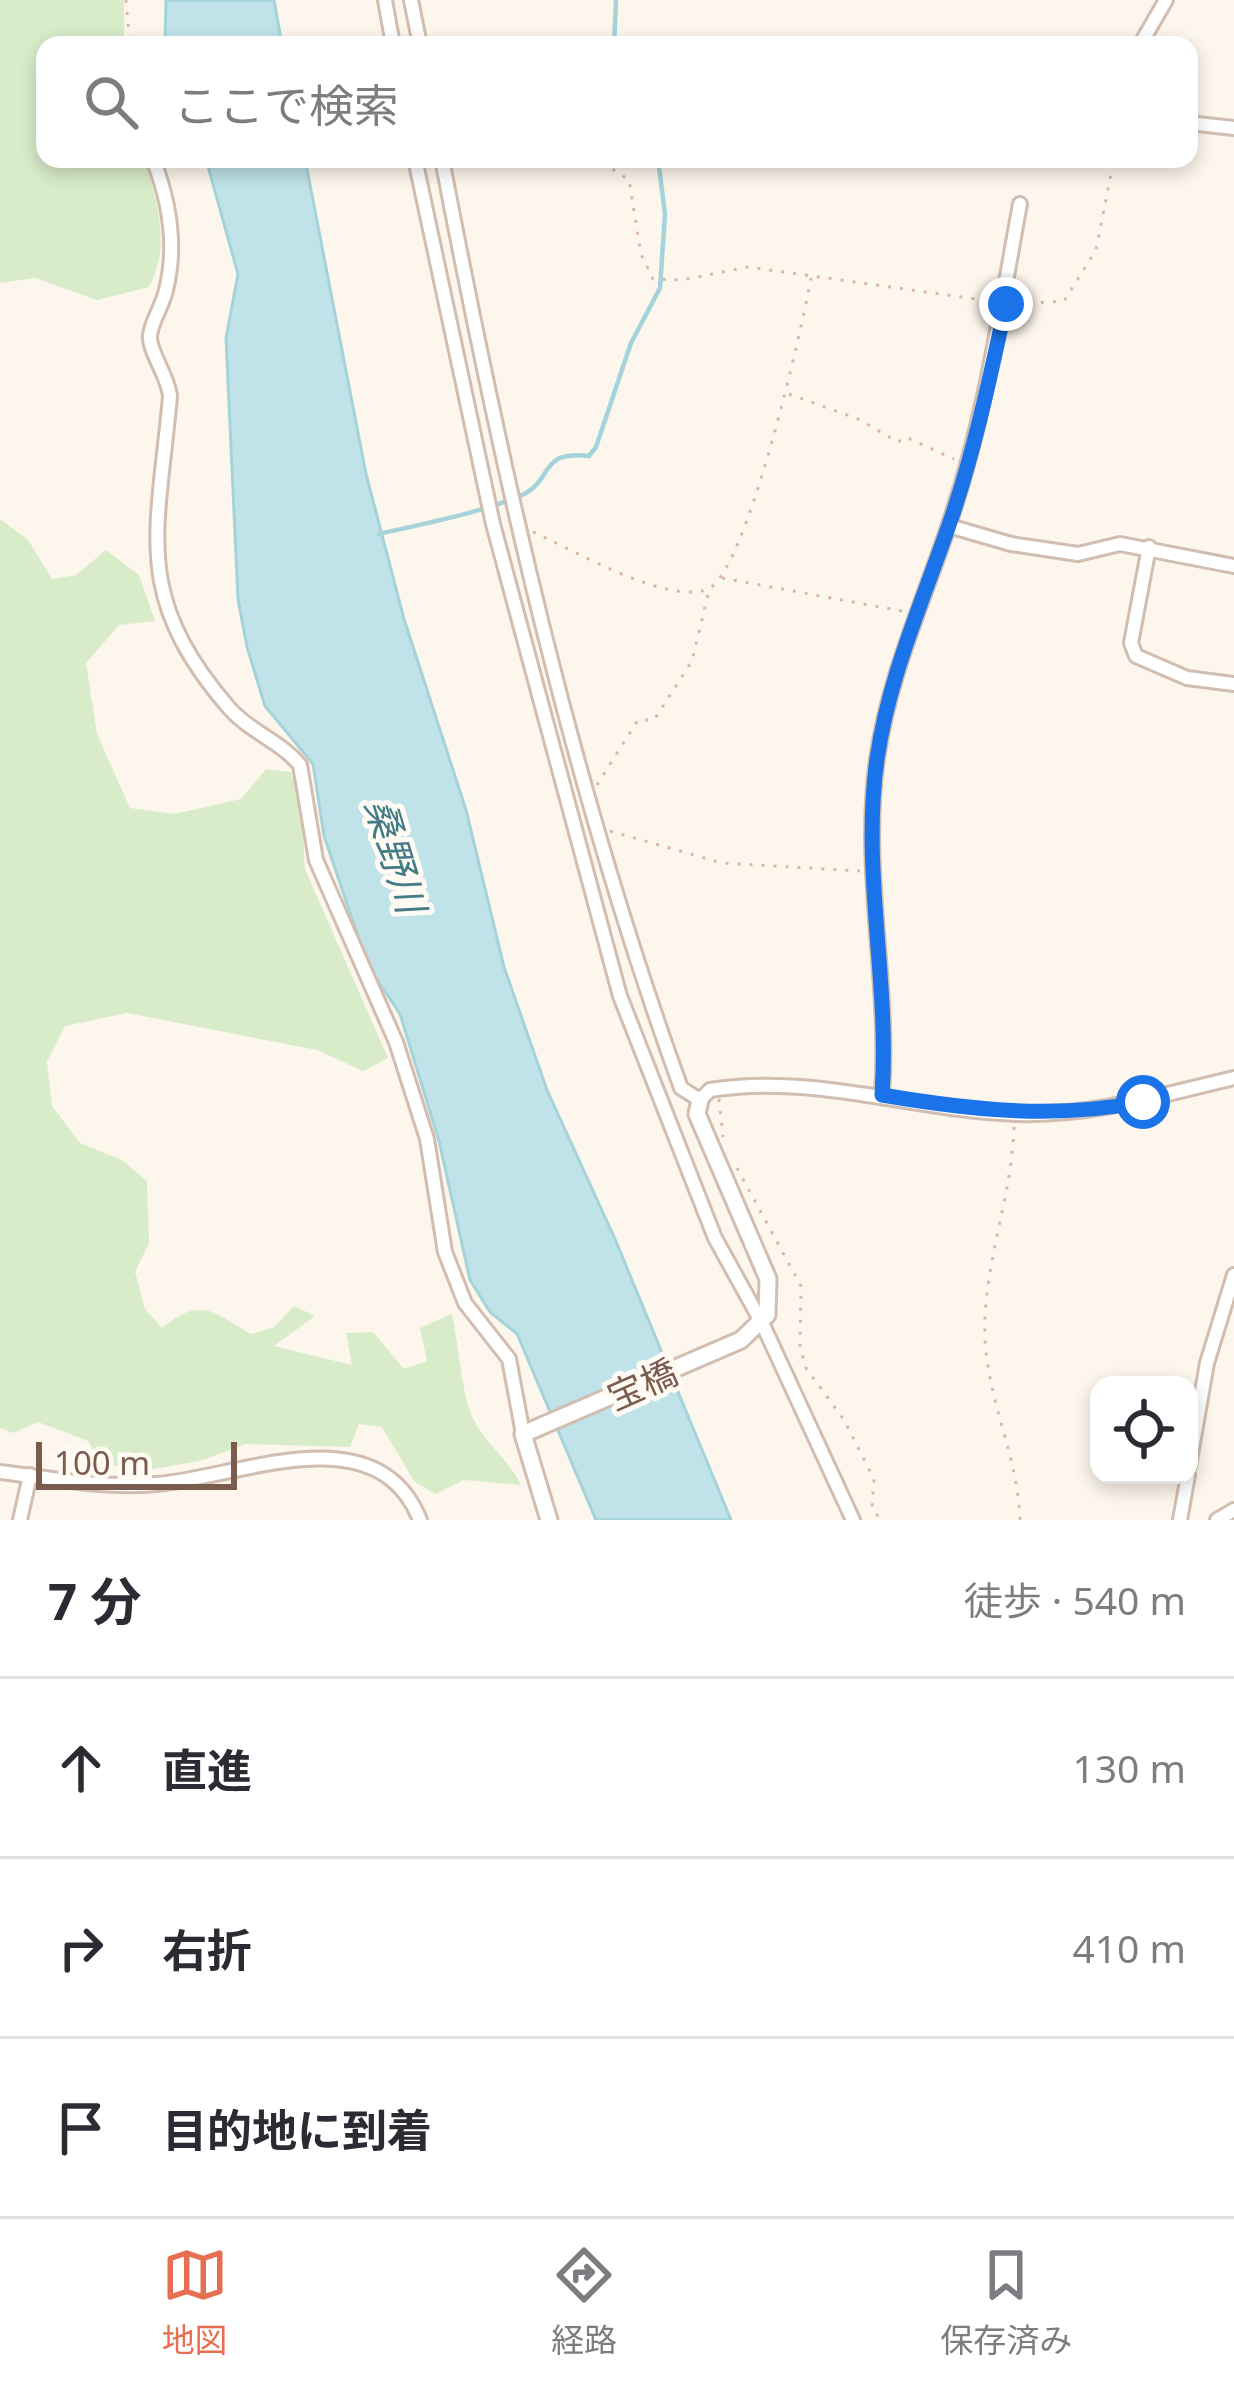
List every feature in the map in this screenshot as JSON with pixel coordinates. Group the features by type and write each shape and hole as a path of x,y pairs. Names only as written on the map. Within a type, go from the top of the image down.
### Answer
{"street":[{"path":"386,0 392,36"},
{"path":"411,0 418,36"},
{"path":"1145,36 1166,0"},
{"path":"1198,124 1234,128"},
{"path":"156,168 164,188 171,244 167,286 150,333 151,348 168,373 170,396 156,557 159,594 172,626 231,710 300,766 316,860 396,1042 427,1138 445,1252 465,1303 508,1359 523,1434 549,1520"},
{"path":"418,168 493,524 620,996 715,1238 763,1325 853,1520"},
{"path":"444,168 519,532 597,827 634,958 680,1088 700,1100"},
{"path":"882,1095 886,1001 871,807 877,760 913,613 949,526 968,460 1006,304 1020,204"},
{"path":"949,526 1011,544 1078,554 1120,544 1234,566"},
{"path":"1149,547 1131,644 1136,656 1187,678 1234,684"},
{"path":"763,1325 770,1301 768,1279 697,1114 700,1100 718,1089 796,1084 1014,1114 1084,1113 1234,1078"},
{"path":"1198,1414 1207,1363 1234,1275"},
{"name":"宝橋","path":"523,1434 741,1340 763,1325"},
{"path":"0,1472 154,1485 269,1462 330,1458 368,1464 396,1481 420,1520"},
{"path":"20,1520 30,1475"},
{"path":"1180,1520 1186,1484"},
{"path":"1217,1520 1234,1510"}],"path":[{"path":"126,0 129,36"},
{"path":"611,168 629,180 641,254 653,279 682,280 748,267 1006,304 1054,306 1064,301 1096,250 1112,168"},
{"path":"589,797 638,720 654,720 692,661 710,589 721,578 788,394 811,276"},
{"path":"788,394 858,419 898,442 906,437 952,459 968,460"},
{"path":"519,532 532,532 644,582 674,589 710,589"},
{"path":"721,578 913,613"},
{"path":"597,827 722,863 874,873"},
{"path":"718,1089 724,1139"},
{"path":"1014,1114 985,1333 988,1381 1001,1407 1002,1436 1012,1456 1020,1520"},
{"path":"729,1154 802,1286 800,1347 806,1368 844,1420 874,1479 872,1508 880,1520"}],"green space":[{"path":"0,0 124,0 124,36 36,36 36,168 148,168 161,240 149,287 97,300 35,278 0,283"},
{"path":"0,519 28,540 52,579 76,575 106,550 139,575 155,621 119,625 86,663 97,734 130,808 175,814 241,799 266,769 291,772 302,813 305,869 388,1058 363,1071 317,1050 127,1013 65,1026 47,1061 52,1106 80,1143 122,1160 147,1181 149,1243 135,1272 145,1309 162,1328 187,1312 206,1310 251,1334 274,1327 294,1306 315,1316 274,1346 352,1365 346,1333 373,1332 404,1369 427,1361 420,1328 452,1314 472,1416 521,1485 464,1480 435,1494 414,1481 382,1427 359,1424 350,1447 246,1444 200,1461 147,1470 101,1464 88,1441 38,1422 13,1433 0,1428"}],"water":[{"path":"166,0 274,0 280,36 165,36"},
{"name":"桑野川","path":"209,168 307,168 366,474 404,619 466,810 504,967 547,1090 615,1239 731,1520 596,1520 517,1334 490,1312 470,1280 439,1141 400,1014 368,966 324,836 313,764 265,706 247,647 238,599 226,338 238,274"}],"waterway":[{"path":"614,36 616,0"},
{"path":"379,534 520,496 554,462 573,455 589,456 596,447 631,343 660,288 665,214 659,168"}],"route":[{"path":"1006,304 968,460 949,526 913,613 885,711 877,760 871,857 886,1001 882,1095 1014,1114 1084,1113 1143,1102"}]}
